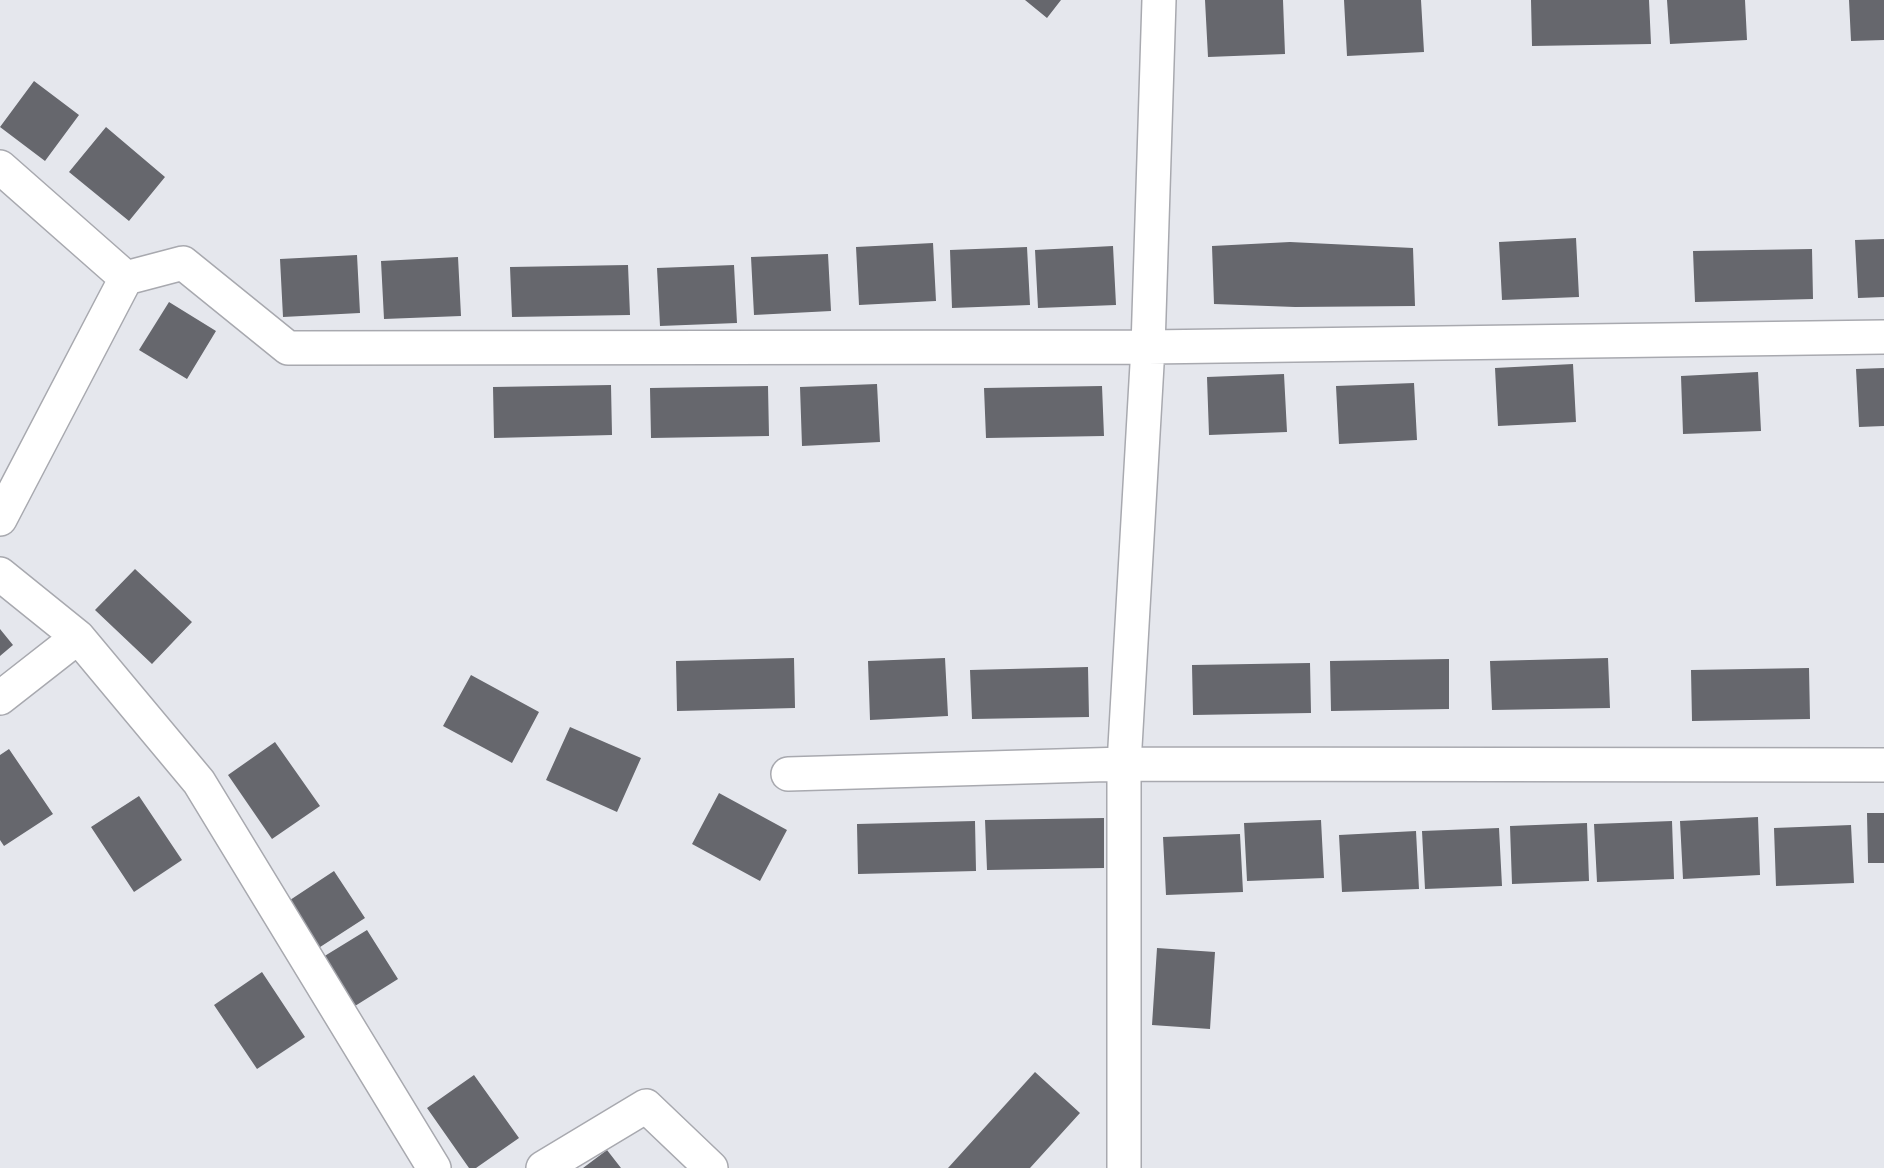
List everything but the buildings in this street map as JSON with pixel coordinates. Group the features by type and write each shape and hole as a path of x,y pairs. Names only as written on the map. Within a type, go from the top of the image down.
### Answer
{"street":[{"path":"1124,1168 1124,764 1148,347 1159,0"},
{"path":"0,167 126,278"},
{"path":"0,519 126,278 183,263 288,348 1148,347 1884,337"},
{"path":"0,574 78,637 199,782 434,1168"},
{"path":"0,698 78,637"},
{"path":"788,774 1124,764 1884,765"},
{"path":"543,1168 646,1106 711,1168"}]}
